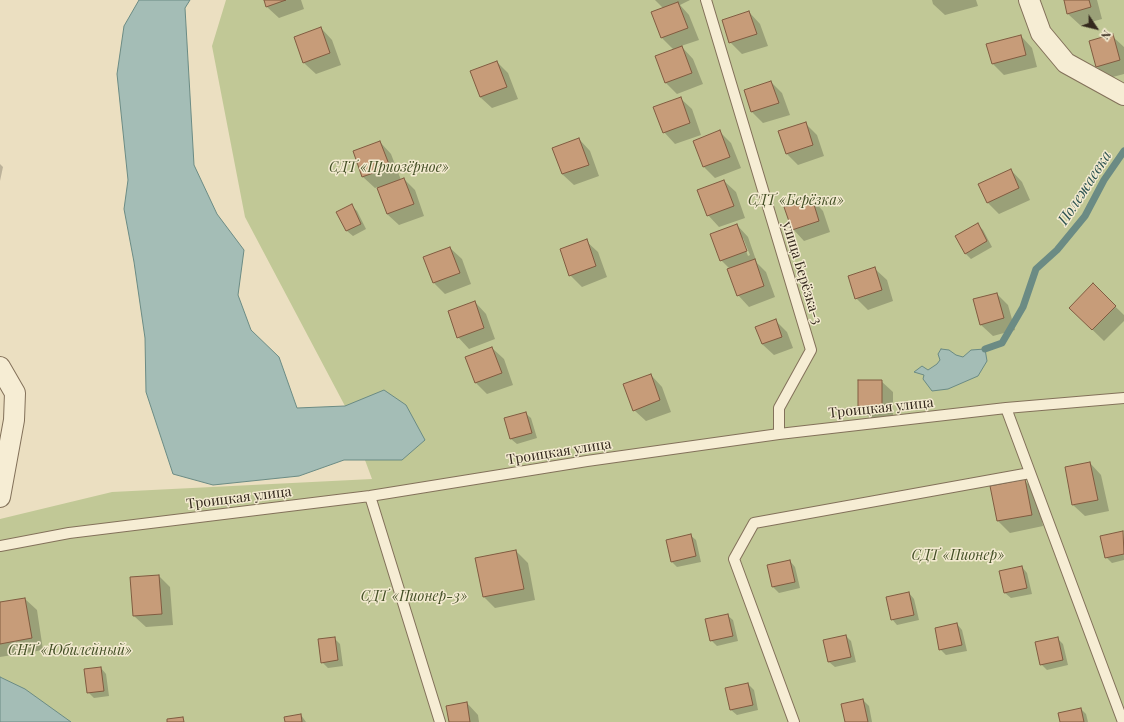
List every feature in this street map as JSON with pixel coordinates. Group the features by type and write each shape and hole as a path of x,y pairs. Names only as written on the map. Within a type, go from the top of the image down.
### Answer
{"street":[{"path":"1029,0 1041,33 1066,63 1124,94"},
{"path":"0,367 15,393 14,420 0,497"}],"lane":[{"name":"улица Берёзка-3","path":"706,0 810,350 779,408 779,434"},
{"name":"Троицкая улица","path":"0,546 69,533 370,496 587,461 779,434 1006,408 1124,398"},
{"path":"1006,408 1123,722"},
{"path":"794,722 734,559 754,523 1030,473"},
{"path":"370,496 440,722"}],"green space":[{"path":"226,0 1124,0 1124,722 0,722 0,519 112,492 372,479 345,406 245,217 212,46"}],"water":[{"path":"139,0 190,0 185,8 194,165 217,214 244,250 238,295 251,330 279,357 297,408 345,406 384,390 406,405 425,440 402,460 344,460 299,476 213,485 173,474 146,392 145,338 134,262 124,209 128,180 117,74 124,26"},
{"path":"941,349 949,350 956,355 963,357 971,350 985,349 987,361 978,376 948,389 932,391 923,379 924,375 914,372 922,366 928,370 937,364 940,360 938,354"},
{"path":"0,677 25,689 71,722 0,722"}],"building":[{"path":"264,0 286,0 266,7"},
{"path":"1064,0 1089,0 1091,7 1067,14"},
{"path":"678,2 688,28 661,38 651,12"},
{"path":"749,11 757,34 729,43 722,20"},
{"path":"321,27 330,53 303,63 294,37"},
{"path":"1113,34 1120,60 1096,67 1089,41"},
{"path":"1021,35 1026,55 992,64 986,44"},
{"path":"682,46 692,73 665,83 655,56"},
{"path":"497,61 507,87 480,97 470,71"},
{"path":"771,81 779,103 751,112 744,90"},
{"path":"681,97 690,123 663,133 653,107"},
{"path":"806,122 813,145 786,154 778,131"},
{"path":"720,130 730,157 703,167 693,141"},
{"path":"579,138 589,165 562,174 552,148"},
{"path":"380,141 390,167 362,177 353,151"},
{"path":"1011,169 1019,188 987,203 978,184"},
{"path":"404,178 414,204 387,214 377,188"},
{"path":"724,180 734,206 707,216 697,190"},
{"path":"812,198 819,221 792,230 784,207"},
{"path":"352,204 361,224 346,231 336,212"},
{"path":"978,223 987,241 965,254 955,236"},
{"path":"737,224 747,251 720,261 710,234"},
{"path":"587,239 596,266 569,276 560,249"},
{"path":"450,247 460,273 433,283 423,257"},
{"path":"755,259 764,286 737,296 727,269"},
{"path":"875,267 882,290 855,299 848,276"},
{"path":"1093,283 1116,306 1092,330 1069,308"},
{"path":"997,293 1004,318 980,325 973,299"},
{"path":"475,301 484,328 457,338 448,311"},
{"path":"776,319 782,337 762,344 755,327"},
{"path":"492,347 502,373 475,383 465,357"},
{"path":"651,374 660,400 633,411 623,384"},
{"path":"858,380 882,380 882,407 858,407"},
{"path":"526,412 532,433 510,439 504,418"},
{"path":"1090,462 1098,500 1072,505 1065,467"},
{"path":"1025,479 1032,515 997,521 990,486"},
{"path":"1123,531 1124,554 1105,558 1100,536"},
{"path":"691,534 696,556 671,562 666,540"},
{"path":"516,550 524,589 483,597 475,558"},
{"path":"790,560 795,582 772,587 767,565"},
{"path":"1022,566 1027,588 1004,593 999,571"},
{"path":"159,575 162,614 133,616 130,577"},
{"path":"909,592 914,615 891,620 886,597"},
{"path":"25,598 32,638 0,644 0,602"},
{"path":"728,614 733,636 710,641 705,619"},
{"path":"957,623 962,645 939,650 935,628"},
{"path":"846,635 851,657 828,662 823,640"},
{"path":"335,637 338,660 321,663 318,639"},
{"path":"1058,637 1063,660 1040,665 1035,642"},
{"path":"101,667 104,691 87,693 84,669"},
{"path":"748,683 753,705 730,710 725,688"},
{"path":"863,699 868,722 845,722 841,704"},
{"path":"467,702 470,722 449,722 446,706"},
{"path":"1081,708 1084,722 1060,722 1058,713"},
{"path":"301,714 302,722 285,722 284,717"},
{"path":"183,717 184,722 167,722 167,719"}],"waterway":[{"name":"Полежаевка","path":"985,349 1002,343 1023,307 1036,269 1057,250 1085,216 1104,180 1124,151"}],"park label":[{"name":"СДТ «Приозёрное»","path":"389,168"},
{"name":"СДТ «Берёзка»","path":"796,201"},
{"name":"СДТ «Пионер»","path":"958,556"},
{"name":"СДТ «Пионер-3»","path":"414,597"},
{"name":"СНТ «Юбилейный»","path":"70,651"}]}
